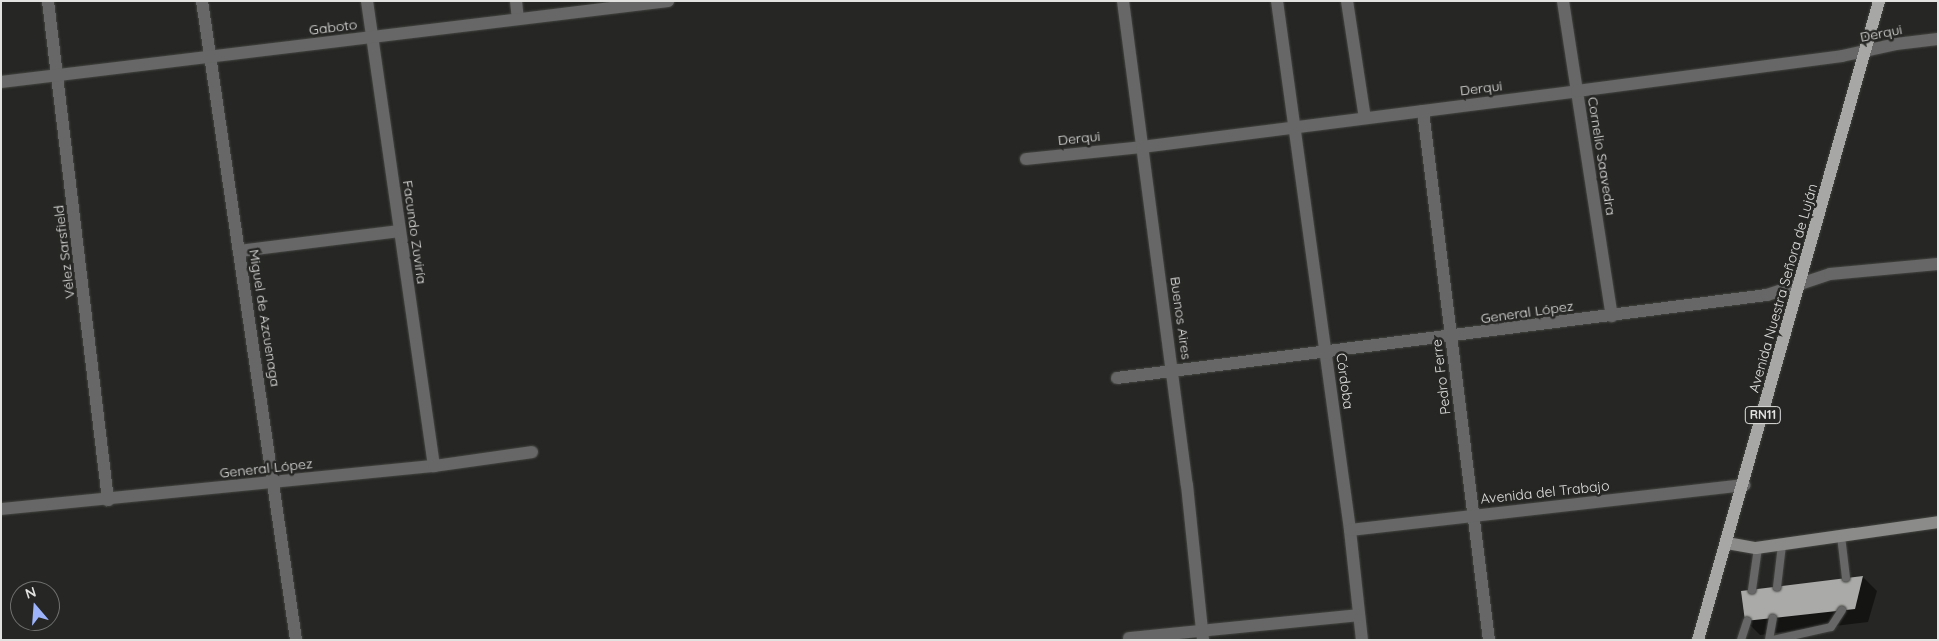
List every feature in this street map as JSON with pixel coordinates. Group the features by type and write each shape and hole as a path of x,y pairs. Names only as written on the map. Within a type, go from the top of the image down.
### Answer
{"main road":[{"name":"Avenida Nuestra Señora de Luján","path":"1698,640 1744,485 1878,1"}],"street":[{"name":"Vélez Sarsfield","path":"48,1 108,500"},
{"name":"Miguel de Azcuenaga","path":"202,1 275,482 296,640"},
{"name":"Facundo Zuviría","path":"368,1 434,466"},
{"path":"516,1 518,20"},
{"name":"Buenos Aires","path":"1123,1 1173,371 1203,636"},
{"name":"Córdoba","path":"1278,1 1293,128 1350,530 1362,640"},
{"path":"1347,1 1365,118"},
{"name":"Cornelio Saavedra","path":"1563,1 1612,316"},
{"name":"Gaboto","path":"1,82 664,2"},
{"name":"Derqui","path":"1026,158 1142,147 1577,91 1938,39"},
{"name":"Pedro Ferre","path":"1422,111 1489,640"},
{"path":"239,251 400,231"},
{"name":"General López","path":"1117,378 1452,337 1767,295 1830,274 1938,264"},
{"name":"General López","path":"1,509 108,500 434,466 532,452"},
{"name":"Avenida del Trabajo","path":"1350,530 1744,485"},
{"path":"1726,543 1758,548 1938,522"},
{"path":"1130,638 1203,636 1360,615"}],"lane":[{"path":"1841,536 1846,578"},
{"path":"1777,587 1782,545"},
{"path":"1752,590 1758,548"},
{"path":"1773,618 1771,640 1831,627 1842,610"},
{"path":"1741,640 1748,621"}],"building":[{"path":"1863,576 1855,609 1745,621 1741,591"}]}
